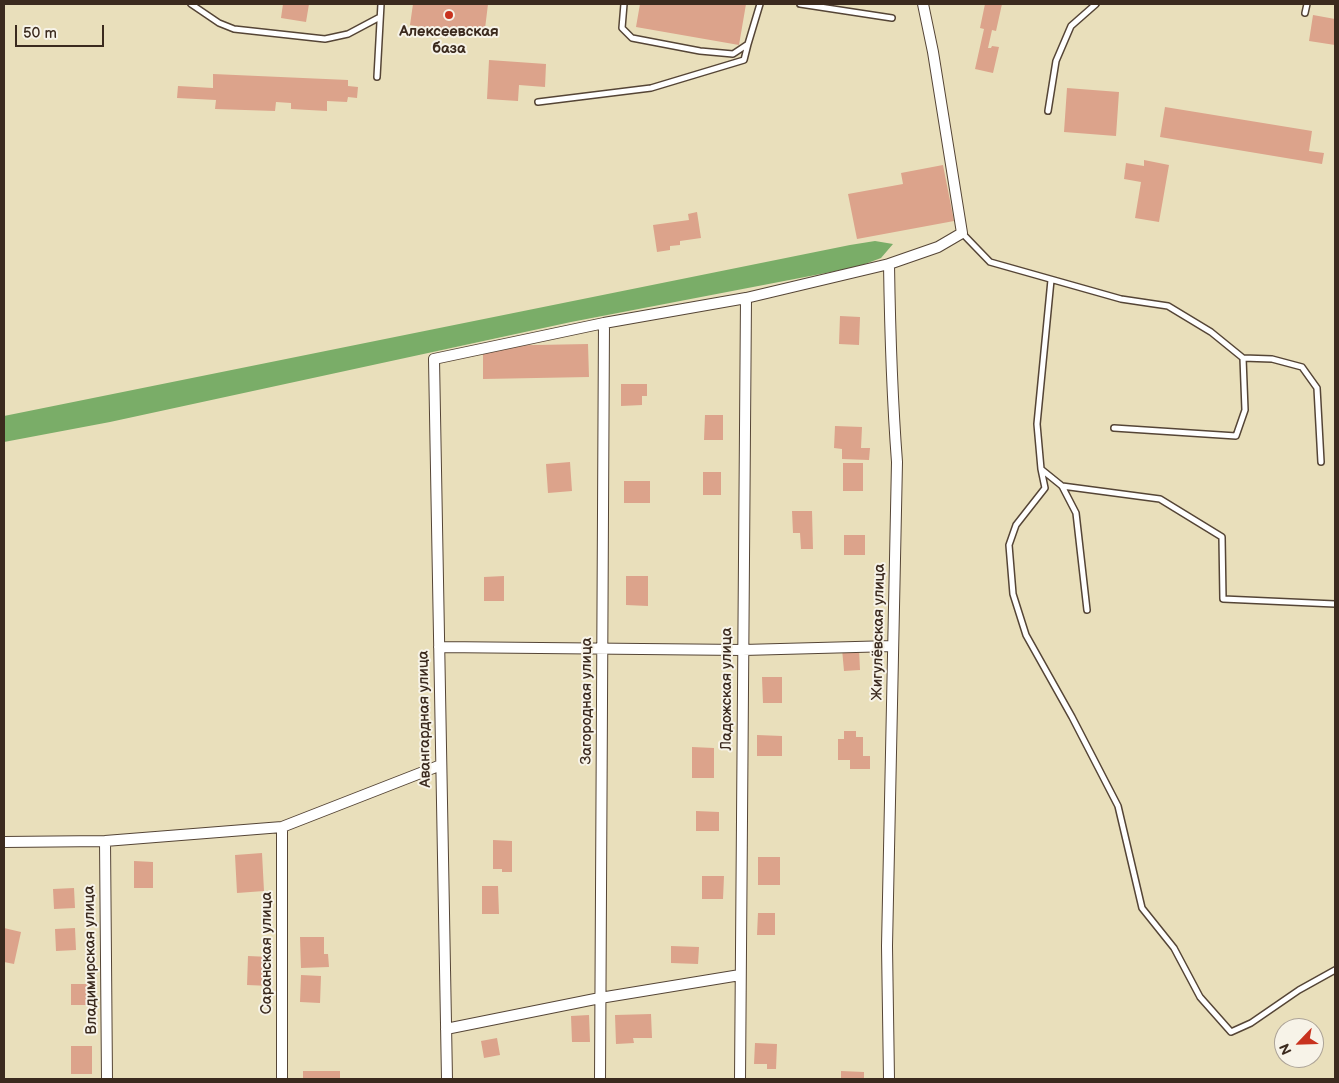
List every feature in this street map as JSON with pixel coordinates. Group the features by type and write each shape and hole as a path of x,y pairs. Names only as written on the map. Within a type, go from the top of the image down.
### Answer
{"street":[{"path":"604,323 746,298 889,264 938,247 962,233 933,52 923,4"},
{"name":"Жигулёвская улица","path":"889,264 892,386 897,462 887,946 889,1079"},
{"name":"Ладожская улица","path":"740,1079 746,298"},
{"name":"Авангардная улица","path":"447,1079 434,359 604,323"},
{"name":"Загородная улица","path":"600,1079 604,323"},
{"path":"439,647 743,650 893,646"},
{"path":"4,842 105,841 282,827 441,765"},
{"name":"Саранская улица","path":"282,827 282,1079"},
{"name":"Владимирская улица","path":"105,841 107,1079"},
{"path":"446,1029 600,998 740,975"}],"lane":[{"path":"191,4 218,23 234,29 325,39 348,34 380,17"},
{"path":"377,77 381,4"},
{"path":"624,4 622,28 632,38 700,52 734,54 748,44"},
{"path":"538,102 651,88 744,60 760,4"},
{"path":"800,4 892,18"},
{"path":"1048,111 1056,61 1071,26 1096,4"},
{"path":"1306,13 1307,4"},
{"path":"962,233 990,262 1121,299 1168,306 1211,332 1243,358 1272,359 1302,367 1318,388 1321,462"},
{"path":"1051,280 1037,424 1041,469 1045,488 1016,525 1009,545 1013,594 1026,635 1072,717 1118,806 1142,908 1174,948 1200,997 1230,1032 1251,1023 1299,990 1335,970"},
{"path":"1114,428 1236,436 1246,410 1243,358"},
{"path":"1041,469 1062,486 1076,513 1087,610"},
{"path":"1062,486 1160,500 1222,537 1223,599 1335,604"}],"green space":[{"path":"875,241 893,244 881,258 857,267 571,322 110,422 4,442 4,416"}],"building":[{"path":"283,4 309,4 306,22 281,18"},
{"name":"Алексеевская база","path":"413,4 488,4 484,37 410,25"},
{"path":"640,4 746,4 739,45 636,27"},
{"path":"985,4 1002,4 996,31 992,30 988,48 992,46 999,47 993,73 975,69 984,29 980,28"},
{"path":"1313,15 1335,19 1335,45 1309,41"},
{"path":"489,60 546,64 545,87 519,85 518,101 487,99"},
{"path":"213,74 348,80 348,86 358,87 357,98 348,97 347,102 327,101 327,111 291,109 291,103 276,102 275,111 215,109 216,100 177,98 178,86 213,88"},
{"path":"1067,88 1119,92 1116,136 1064,132"},
{"path":"1165,107 1312,131 1309,151 1324,153 1322,164 1160,137"},
{"path":"1144,160 1169,165 1159,222 1135,218 1141,182 1124,179 1126,163 1144,166"},
{"path":"943,165 954,221 857,239 848,194 903,184 901,173"},
{"path":"697,212 701,238 680,241 680,245 670,246 670,250 657,252 653,225 689,220 688,214"},
{"path":"840,316 860,317 859,345 839,344"},
{"path":"588,344 589,377 483,379 483,346"},
{"path":"621,384 647,384 647,396 642,396 642,405 621,406"},
{"path":"705,415 723,415 723,440 704,440"},
{"path":"835,426 862,427 861,448 870,448 869,460 842,459 842,449 834,448"},
{"path":"570,462 572,491 548,493 546,464"},
{"path":"843,463 863,463 863,491 843,491"},
{"path":"703,472 721,472 721,495 703,495"},
{"path":"624,481 650,481 650,503 624,503"},
{"path":"792,511 812,511 813,549 801,549 800,533 793,533"},
{"path":"844,535 865,535 865,555 844,555"},
{"path":"504,576 504,601 484,601 484,577"},
{"path":"626,576 648,576 648,606 626,605"},
{"path":"859,648 860,670 844,671 842,649"},
{"path":"762,677 782,677 782,703 763,703"},
{"path":"844,731 856,731 856,737 863,737 863,756 870,756 870,769 850,769 850,760 838,760 838,739 844,739"},
{"path":"757,735 782,736 782,756 757,756"},
{"path":"692,747 714,748 714,778 692,778"},
{"path":"696,811 719,812 719,831 696,831"},
{"path":"493,840 512,841 512,872 502,872 502,869 493,869"},
{"path":"262,853 264,891 237,893 235,855"},
{"path":"758,857 780,857 780,885 758,885"},
{"path":"134,861 153,862 153,888 134,888"},
{"path":"702,876 724,876 723,899 702,899"},
{"path":"482,886 498,886 499,914 482,914"},
{"path":"74,888 75,908 54,909 53,889"},
{"path":"758,913 775,913 775,935 757,935"},
{"path":"4,928 21,932 14,964 4,962"},
{"path":"75,928 76,950 56,951 55,929"},
{"path":"300,937 324,937 324,954 328,954 329,967 301,968"},
{"path":"671,946 699,947 698,964 671,963"},
{"path":"248,956 270,957 270,986 247,985"},
{"path":"301,975 321,976 320,1003 300,1002"},
{"path":"71,984 92,984 92,1005 71,1005"},
{"path":"651,1014 652,1038 633,1038 634,1043 616,1044 615,1015"},
{"path":"589,1015 590,1042 572,1042 571,1016"},
{"path":"497,1038 500,1055 484,1058 481,1041"},
{"path":"755,1043 777,1044 776,1069 767,1069 767,1064 754,1064"},
{"path":"71,1046 92,1046 92,1074 71,1074"},
{"path":"303,1071 340,1071 340,1079 303,1079"},
{"path":"841,1071 864,1072 864,1079 841,1079"}],"place":[{"name":"Алексеевская база","path":"449,15"}]}
